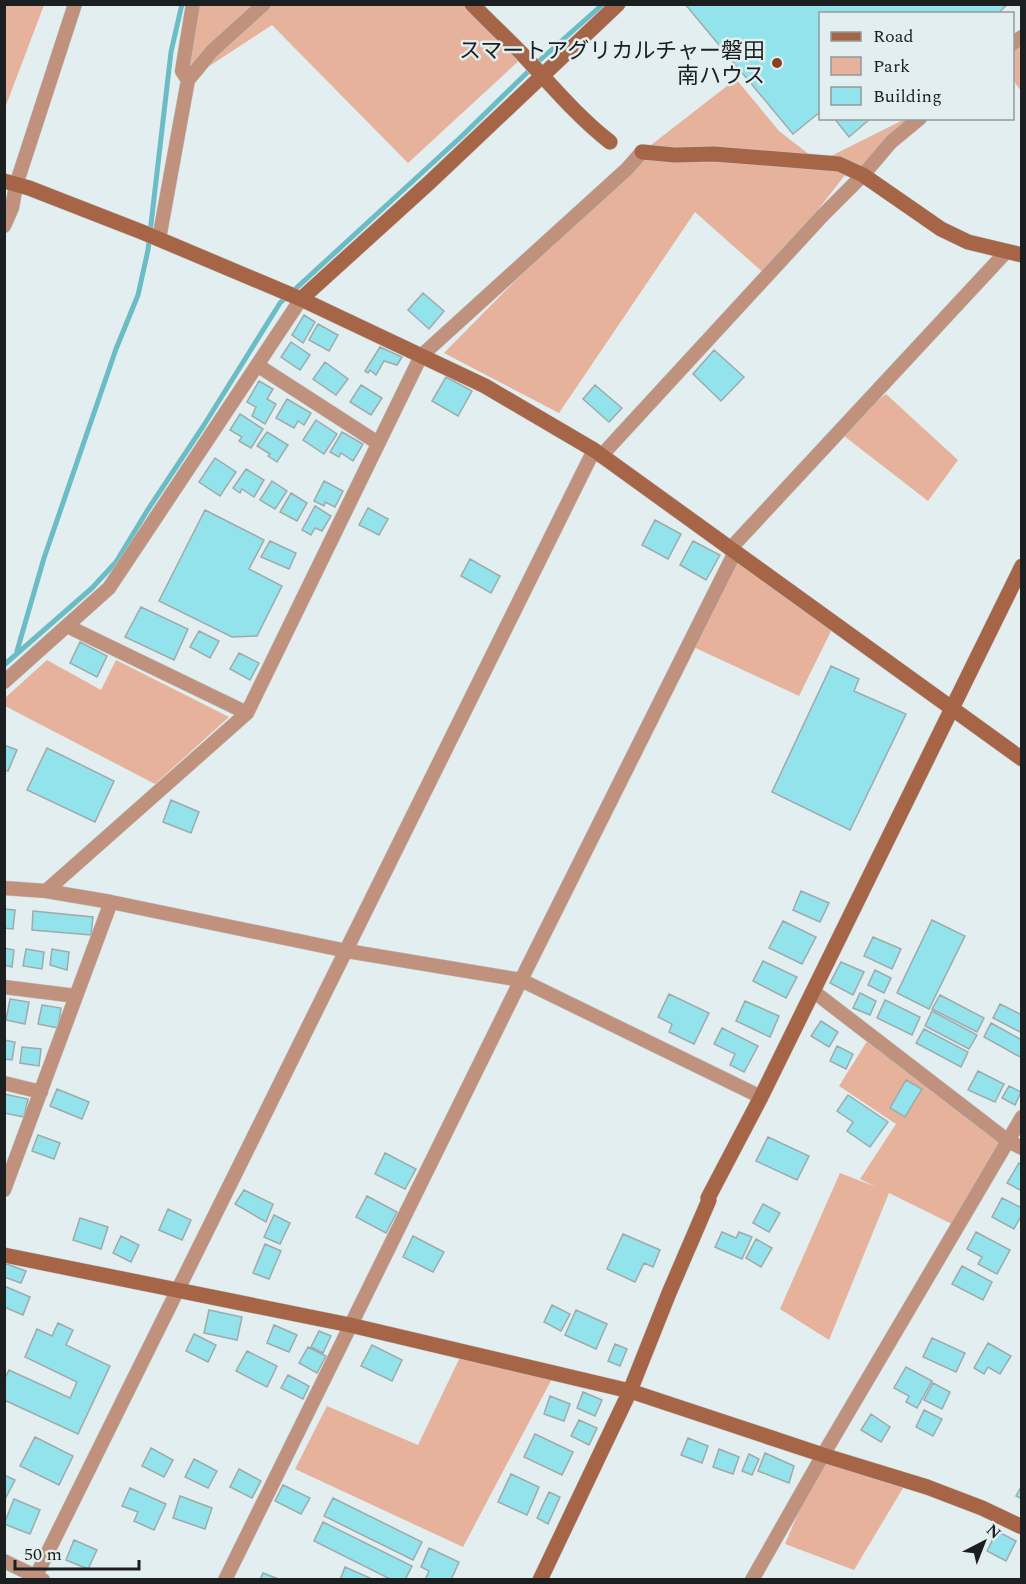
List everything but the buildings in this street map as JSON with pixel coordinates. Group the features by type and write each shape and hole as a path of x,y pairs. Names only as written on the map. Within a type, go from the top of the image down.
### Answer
{"street":[{"path":"4,226 12,208 10,183 75,4"},
{"path":"188,80 182,71 193,4"},
{"path":"159,239 188,80 212,51 264,4"},
{"path":"472,4 592,128 610,142"},
{"path":"4,682 109,588 301,299 430,182 618,4"},
{"path":"4,1561 38,1578 177,1291 598,453 863,175 891,142 918,120"},
{"path":"46,891 247,713 421,356 627,169 642,152 675,155 714,154 839,164 863,175 940,229 968,242 1014,253 733,551 225,1580"},
{"path":"10,183 29,188 142,232 301,299 485,386 598,453 1022,759"},
{"path":"256,365 378,443"},
{"path":"540,1580 630,1391 708,1198 761,1097 1022,566"},
{"path":"67,626 247,713"},
{"path":"4,888 46,891 111,902 347,951 521,980 761,1097"},
{"path":"4,1190 8,1170 41,1092 111,902"},
{"path":"4,987 76,996"},
{"path":"813,991 1008,1141 1022,1148"},
{"path":"4,1083 41,1092"},
{"path":"752,1580 1022,1117"},
{"path":"4,1255 350,1325 630,1391 927,1487 1022,1527"}],"green space":[{"path":"4,5 44,5 5,108"},
{"path":"199,5 472,5 524,56 408,163 272,25 188,80"},
{"path":"1021,37 1021,91 1014,81 1014,43"},
{"path":"736,79 779,131 819,162 903,120 920,120 863,175 848,171 767,276 695,212 559,413 444,353 642,152"},
{"path":"886,394 958,460 928,501 839,432"},
{"path":"735,552 834,625 799,696 689,645"},
{"path":"47,660 101,690 116,660 229,717 155,784 5,706 5,698"},
{"path":"871,1035 1008,1141 958,1227 889,1193 829,1340 780,1309 840,1173 876,1187 860,1179 896,1124 839,1086"},
{"path":"463,1351 555,1373 463,1547 295,1469 327,1406 418,1445"},
{"path":"823,1455 903,1488 854,1570 785,1544"}],"waterway":[{"path":"17,651 44,558 116,349 138,295 148,250 171,52 182,4"},
{"path":"4,665 92,588 116,562 280,303 603,4"}],"place":[{"name":"スマートアグリカルチャー磐田 南ハウス","path":"777,63"}]}
